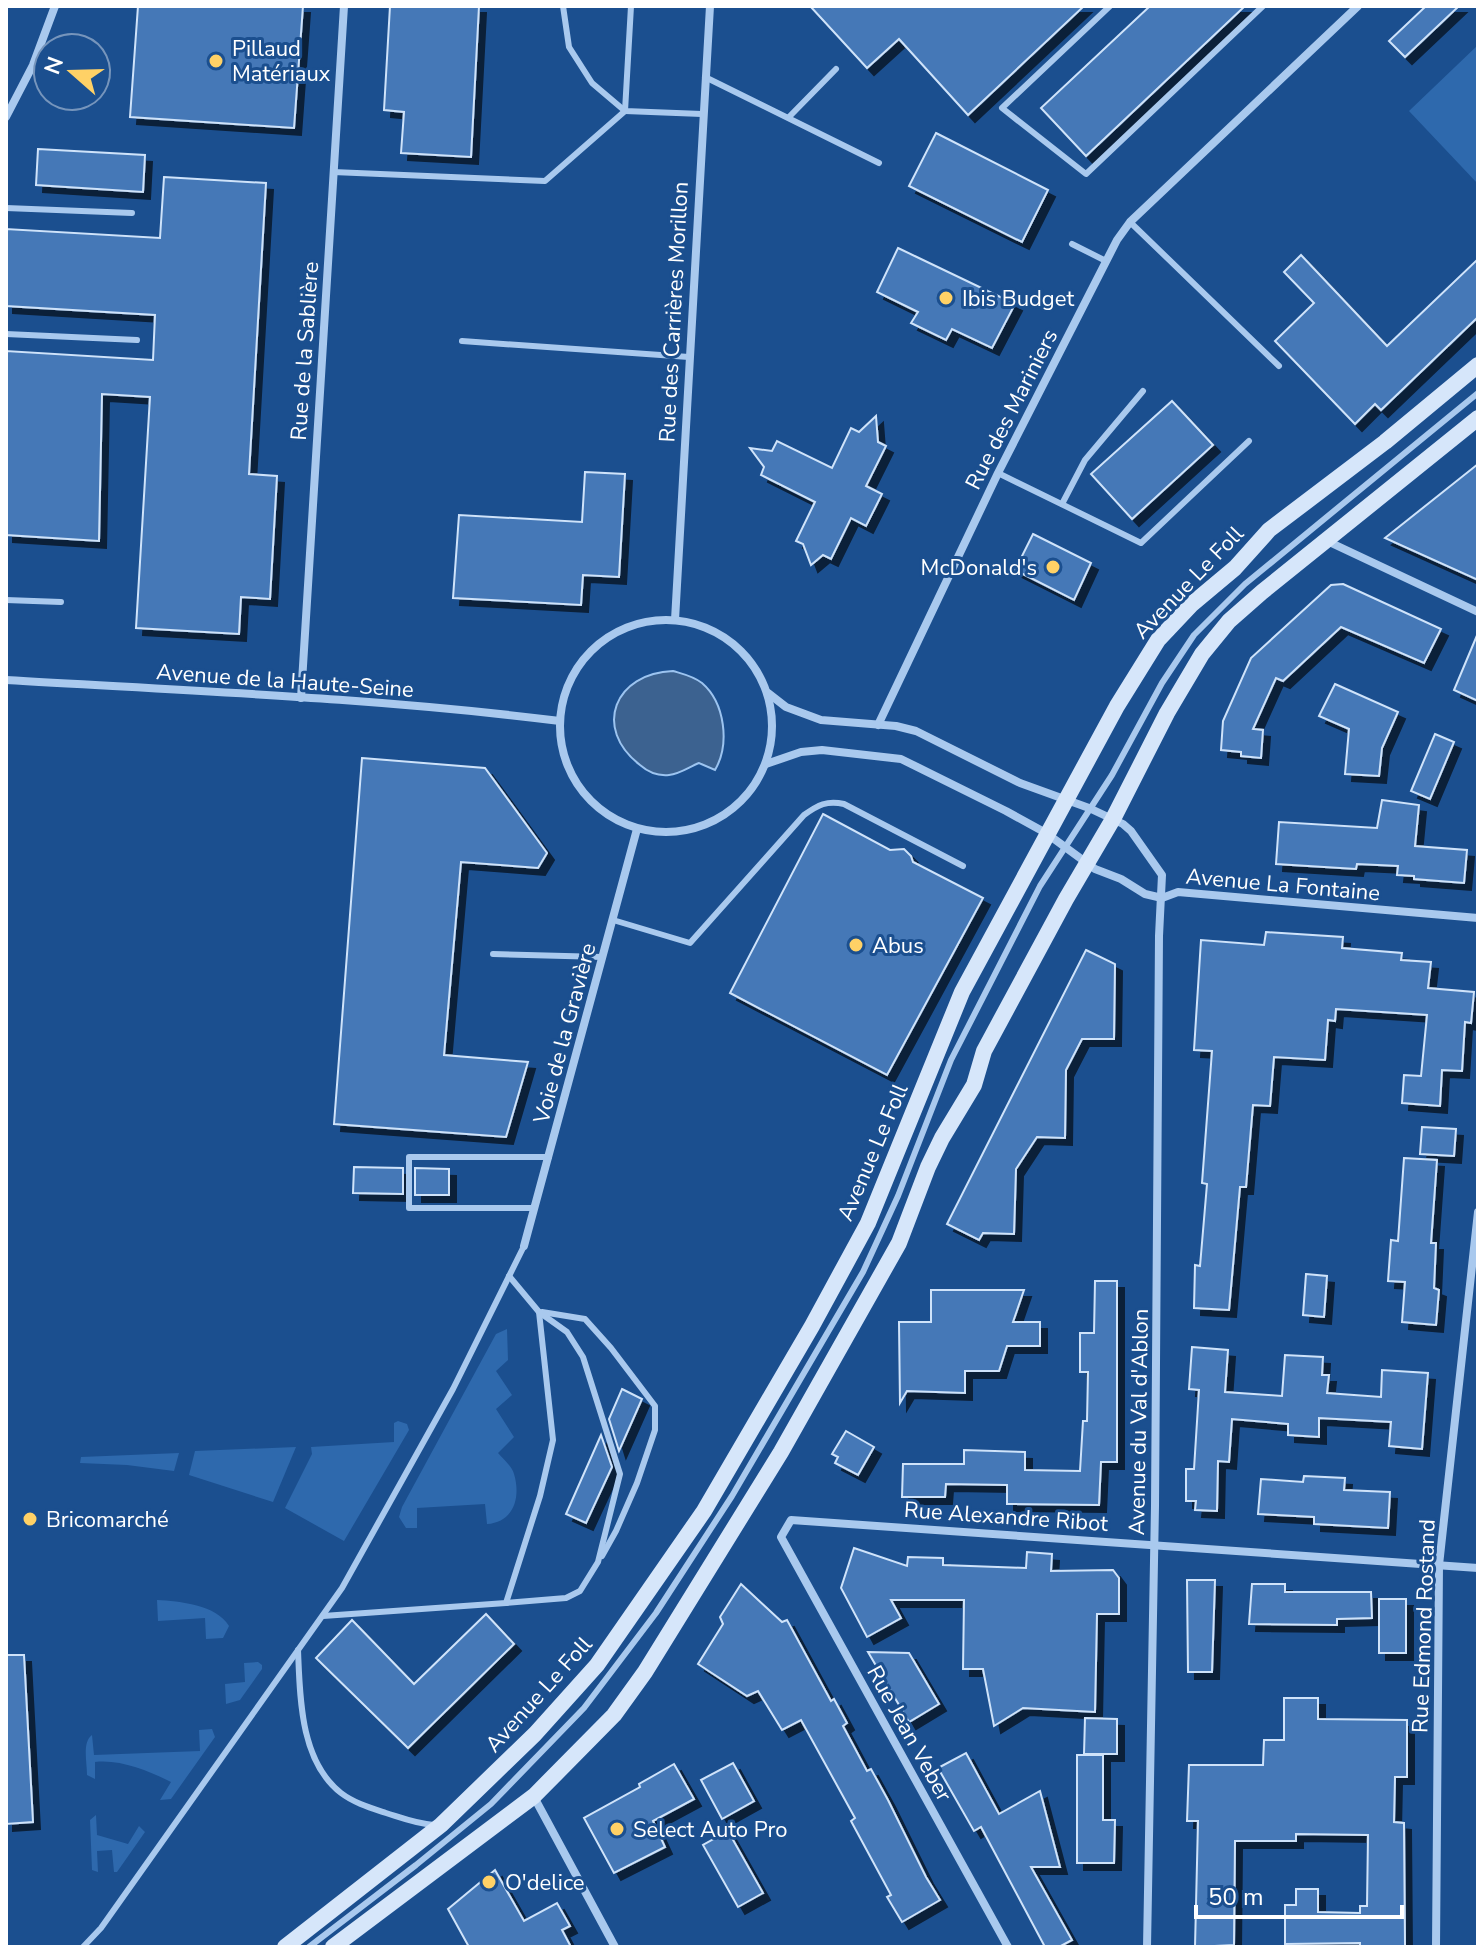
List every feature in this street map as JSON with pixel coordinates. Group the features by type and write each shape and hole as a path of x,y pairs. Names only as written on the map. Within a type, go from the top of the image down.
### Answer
{"main road":[{"name":"Avenue Le Foll","path":"285,1947 441,1825 535,1734 597,1665 704,1511 798,1351 868,1223 962,992 1137,671 1167,631 1192,604 1235,568 1269,530 1385,442 1478,365"},
{"path":"333,1947 534,1796 614,1715 645,1672 781,1452 899,1243 932,1157 974,1085 984,1051 1202,654 1229,621 1478,418"}],"street":[{"path":"6,117 33,65 55,6"},
{"name":"Rue de la Sablière","path":"301,698 344,6"},
{"name":"Rue des Carrières Morillon","path":"675,620 710,6"},
{"name":"Rue des Mariniers","path":"878,725 998,473 1106,261 1130,222 1358,6"},
{"path":"1327,541 1478,612"},
{"path":"675,620 707,627 733,643 754,666 768,693 773,728 766,764 745,798 713,822 675,832 637,829 612,818 583,793 565,759 560,721 568,684 590,652 604,639 630,626 675,620"},
{"name":"Avenue de la Haute-Seine","path":"6,680 301,698 560,721"},
{"path":"768,693 804,715 916,731 1020,783 1089,808"},
{"path":"766,764 812,750 891,756 916,765 1046,833 1087,863 1145,894 1162,898"},
{"name":"Avenue La Fontaine","path":"1089,808 1131,831 1162,875 1162,898 1178,892 1478,918"},
{"name":"Voie de la Gravière","path":"524,1246 637,829"},
{"name":"Avenue du Val d'Ablon","path":"1147,1947 1159,936 1162,898"},
{"name":"Rue Edmond Rostand","path":"1436,1947 1439,1565 1478,1212"},
{"name":"Rue Alexandre Ribot","path":"781,1537 791,1520 1478,1568"},
{"name":"Rue Jean Veber","path":"781,1537 1008,1947"},
{"path":"534,1796 615,1947"}],"lane":[{"path":"563,6 569,47 592,83 625,111 702,114"},
{"path":"333,172 545,181 625,111 631,6"},
{"path":"1110,6 1002,108 1086,174 1263,6"},
{"path":"789,117 836,69"},
{"path":"705,77 879,163"},
{"path":"6,208 132,213"},
{"path":"1130,222 1279,366"},
{"path":"1072,244 1106,261"},
{"path":"6,334 137,340"},
{"path":"462,341 689,357"},
{"path":"1062,504 1085,460 1143,391"},
{"name":"Avenue Le Foll","path":"309,1947 491,1804 584,1708 656,1613 732,1496 863,1272 893,1209 951,1060 1040,886 1112,775 1162,683 1194,635 1216,610 1478,393"},
{"path":"998,473 1141,543 1249,441"},
{"path":"6,600 61,602"},
{"path":"613,920 690,943 804,815 820,803 834,801 844,804 963,866"},
{"path":"493,954 603,957"},
{"path":"534,1208 409,1208 409,1157 549,1157"},
{"path":"83,1947 101,1928 342,1588 440,1413 524,1246"},
{"path":"509,1276 539,1312 567,1332 583,1357 620,1474 598,1562"},
{"path":"322,1616 566,1598 580,1591 616,1531 637,1483 655,1430 655,1406 585,1319 539,1312"},
{"path":"506,1603 540,1496 553,1440 539,1312"},
{"path":"298,1650 303,1720 317,1759 338,1791 371,1808 427,1825 441,1825"}],"shaded area":[{"path":"1478,45 1478,184 1409,111"},
{"path":"673,671 702,683 716,701 724,736 715,770 699,763 673,774 654,773 646,770 625,750 617,735 614,720 624,692 637,681 653,674"},
{"path":"507,1329 508,1360 496,1371 512,1395 496,1409 514,1437 498,1453 514,1474 517,1491 513,1507 504,1519 487,1524 485,1504 417,1508 417,1528 406,1528 399,1517 402,1507 496,1334"},
{"path":"394,1423 407,1424 409,1430 344,1541 285,1508 312,1454 311,1447 394,1442"},
{"path":"296,1447 273,1502 189,1475 195,1451"},
{"path":"179,1453 174,1471 80,1463 81,1457"},
{"path":"157,1600 207,1609 229,1626 223,1638 206,1639 205,1618 158,1621"},
{"path":"258,1662 262,1669 240,1700 226,1704 225,1684 245,1682 244,1663"},
{"path":"212,1729 215,1737 171,1799 160,1800 171,1782 134,1767 114,1762 95,1762 95,1779 87,1775 86,1747 92,1735 94,1755 200,1751 199,1730"},
{"path":"96,1815 97,1835 128,1844 139,1826 145,1832 117,1872 114,1872 112,1850 97,1851 98,1872 92,1870 90,1820"}],"building":[{"name":"Pillaud Matériaux","path":"138,6 303,6 294,128 130,117"},
{"path":"390,6 479,6 471,157 401,153 404,112 384,110"},
{"path":"810,6 1084,6 968,115 899,39 867,68"},
{"path":"1150,6 1245,6 1086,156 1041,108"},
{"path":"1426,6 1459,6 1405,57 1389,41"},
{"path":"936,133 1048,190 1022,242 909,186"},
{"path":"38,149 145,155 143,192 36,185"},
{"path":"164,177 266,183 249,474 277,476 270,599 241,597 239,634 136,628 150,397 102,394 99,541 6,535 6,351 153,360 155,315 6,306 6,229 160,238"},
{"name":"Ibis Budget","path":"898,248 1015,304 992,348 952,329 946,340 911,323 918,312 877,292"},
{"path":"1301,255 1387,346 1478,259 1478,317 1381,410 1375,404 1355,424 1275,341 1314,303 1284,272"},
{"path":"1172,401 1213,445 1132,519 1091,474"},
{"path":"876,416 878,442 886,446 866,486 882,494 866,526 851,518 831,559 823,555 811,565 803,544 796,541 815,502 761,475 764,467 750,448 772,451 777,441 832,468 851,428 859,432"},
{"path":"1478,464 1478,580 1385,538"},
{"path":"585,472 625,474 619,577 583,575 581,605 453,598 459,515 582,522"},
{"name":"McDonald's","path":"1033,534 1091,563 1074,600 1015,570"},
{"path":"1343,584 1441,629 1424,663 1341,627 1283,681 1276,678 1253,729 1263,730 1261,758 1221,750 1223,721 1251,658 1331,585"},
{"path":"1478,633 1478,701 1454,690"},
{"path":"1335,684 1398,712 1382,748 1379,776 1345,774 1349,729 1319,716"},
{"path":"1435,734 1454,742 1430,799 1411,791"},
{"path":"362,758 485,768 547,853 538,868 461,862 444,1055 528,1062 506,1137 334,1124"},
{"path":"1382,800 1419,805 1415,846 1467,850 1464,883 1397,875 1398,866 1357,864 1356,869 1276,864 1279,822 1377,828"},
{"name":"Abus","path":"823,814 890,850 904,849 913,862 983,898 887,1075 730,993"},
{"path":"1266,932 1343,937 1342,948 1402,953 1401,960 1431,962 1428,988 1474,992 1471,1023 1465,1022 1462,1071 1442,1070 1440,1106 1402,1103 1404,1075 1421,1076 1427,1015 1336,1009 1335,1021 1328,1020 1325,1060 1274,1057 1270,1106 1253,1105 1246,1187 1240,1187 1229,1310 1194,1308 1195,1265 1200,1266 1207,1184 1202,1183 1212,1051 1194,1050 1201,940 1264,945"},
{"path":"1086,950 1115,964 1114,1039 1082,1039 1066,1070 1065,1138 1037,1137 1016,1169 1014,1234 983,1233 979,1240 947,1224"},
{"path":"1422,1127 1456,1129 1454,1156 1420,1154"},
{"path":"1404,1158 1437,1160 1431,1243 1436,1243 1434,1288 1439,1290 1436,1325 1402,1322 1405,1282 1388,1281 1391,1240 1398,1241"},
{"path":"354,1167 403,1168 403,1194 353,1193"},
{"path":"415,1168 449,1169 449,1195 415,1195"},
{"path":"1306,1274 1327,1276 1324,1317 1303,1315"},
{"path":"1095,1281 1117,1281 1117,1462 1101,1462 1099,1505 1007,1504 1007,1485 946,1484 945,1497 902,1497 903,1464 964,1464 964,1450 1025,1452 1025,1470 1080,1471 1083,1421 1087,1421 1088,1372 1080,1372 1080,1333 1094,1333"},
{"path":"931,1290 1024,1290 1013,1322 1040,1322 1040,1346 1007,1346 999,1371 965,1371 965,1393 907,1391 900,1403 899,1322 931,1322"},
{"path":"1192,1347 1228,1350 1225,1392 1282,1396 1285,1355 1323,1357 1322,1375 1329,1375 1327,1393 1381,1397 1382,1370 1428,1373 1422,1449 1389,1446 1391,1422 1319,1418 1319,1437 1288,1435 1288,1424 1232,1419 1229,1462 1218,1461 1217,1511 1195,1510 1196,1501 1186,1501 1186,1469 1194,1469 1199,1390 1189,1389"},
{"path":"622,1389 642,1399 619,1451 609,1419"},
{"path":"846,1431 874,1447 858,1475 835,1463 838,1457 832,1454"},
{"path":"601,1435 612,1467 586,1523 566,1514"},
{"path":"1304,1476 1345,1478 1344,1490 1390,1492 1388,1528 1314,1524 1314,1517 1258,1514 1261,1479 1303,1482"},
{"path":"854,1548 907,1566 908,1557 943,1558 943,1565 1026,1568 1027,1552 1052,1554 1051,1571 1113,1570 1119,1578 1119,1614 1097,1614 1095,1712 1023,1708 994,1726 983,1669 963,1669 964,1600 891,1600 901,1618 867,1637 841,1588"},
{"path":"1187,1580 1215,1580 1212,1672 1188,1672"},
{"path":"741,1584 782,1622 787,1620 831,1701 834,1699 847,1723 843,1726 867,1771 871,1769 940,1900 902,1922 851,1821 855,1818 801,1720 782,1730 758,1691 747,1696 698,1664 723,1624 720,1617"},
{"path":"1252,1584 1285,1584 1285,1592 1371,1592 1372,1618 1337,1619 1337,1625 1249,1624"},
{"path":"1379,1599 1406,1599 1406,1653 1379,1653"},
{"path":"486,1614 514,1644 408,1748 316,1658 352,1620 414,1684"},
{"path":"868,1652 909,1653 939,1704 909,1722"},
{"path":"6,1655 24,1655 33,1822 6,1824"},
{"path":"1284,1698 1318,1698 1318,1719 1407,1720 1407,1777 1395,1777 1394,1822 1404,1823 1405,1946 1285,1944 1285,1905 1296,1905 1296,1889 1318,1889 1318,1912 1360,1913 1360,1906 1367,1906 1368,1835 1296,1834 1296,1841 1235,1841 1234,1945 1195,1947 1198,1821 1187,1821 1189,1765 1263,1765 1264,1740 1284,1740"},
{"path":"1085,1718 1117,1719 1117,1754 1084,1754"},
{"path":"966,1753 999,1814 1040,1791 1060,1867 1031,1867 1072,1940 1059,1947 1045,1947 981,1827 974,1831 938,1768"},
{"path":"1077,1755 1103,1755 1103,1820 1115,1820 1114,1863 1077,1863"},
{"path":"733,1763 754,1801 722,1819 701,1780"},
{"path":"674,1764 694,1799 653,1821 665,1847 614,1873 584,1818"},
{"path":"728,1831 763,1893 738,1907 703,1845"},
{"path":"495,1870 524,1921 557,1903 570,1926 562,1930 571,1947 469,1947 448,1909"}],"place":[{"name":"Pillaud Matériaux","path":"216,61"},
{"name":"Ibis Budget","path":"946,298"},
{"name":"McDonald's","path":"1053,567"},
{"name":"Abus","path":"856,945"},
{"name":"Bricomarché","path":"30,1519"},
{"name":"Select Auto Pro","path":"617,1829"},
{"name":"O'delice","path":"489,1882"}]}
